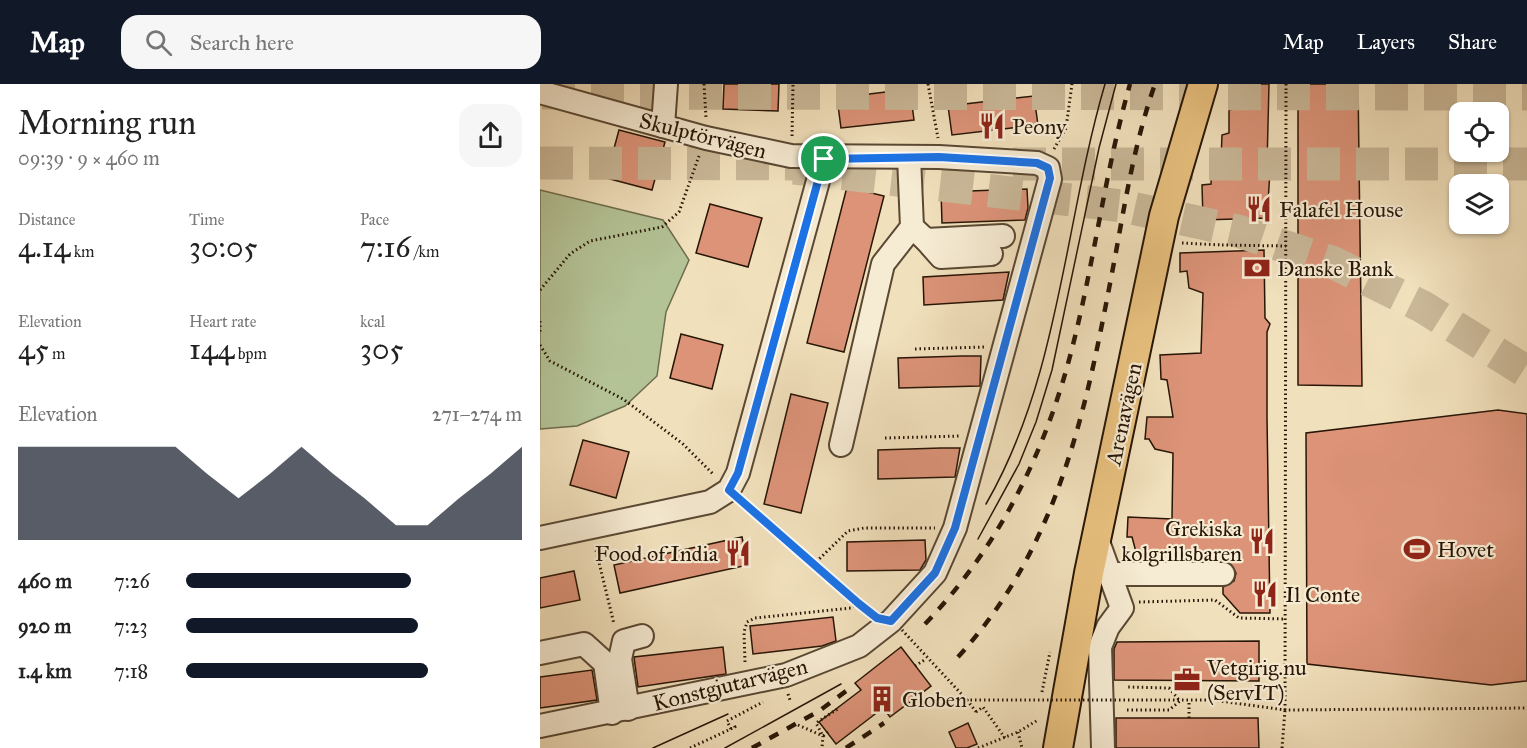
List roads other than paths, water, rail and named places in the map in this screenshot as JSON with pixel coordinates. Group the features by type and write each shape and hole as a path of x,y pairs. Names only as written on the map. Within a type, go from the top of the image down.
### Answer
{"main road":[{"name":"Arenavägen","path":"1058,748 1097,539 1164,216 1203,84"}],"street":[{"path":"663,126 666,84"},
{"name":"Skulptörvägen","path":"540,92 663,126 703,146 824,159 909,157 1037,163 1048,168"},
{"path":"909,157 919,233 941,257 997,245"},
{"path":"540,538 710,502 729,490 738,473 824,159"},
{"name":"Konstgjutarvägen","path":"540,726 786,675 859,646 896,626 935,573 955,528 1048,192 1048,168"},
{"path":"841,445 883,264 919,233"},
{"path":"1097,539 1122,608 1108,627 1100,647 1103,748"},
{"path":"1110,574 1223,574"},
{"path":"620,711 620,659 633,638"},
{"path":"540,653 584,645 605,663 620,711"}],"tunnel":[{"path":"542,93 1527,94"},
{"path":"540,163 817,164"},
{"path":"1013,164 1527,164"},
{"path":"794,168 1123,206 1238,231 1334,263 1423,307 1527,372"}],"tram line":[{"path":"986,504 1011,455 1030,404 1045,352 1091,137 1105,84"},
{"path":"978,539 1019,464 1036,422 1052,370 1099,148 1116,84"},
{"path":"725,748 841,684"},
{"path":"653,748 728,714"}],"railway":[{"path":"925,624 949,598 990,541 1024,480 1052,415 1082,307 1112,158 1130,84"},
{"path":"958,657 994,613 1023,566 1047,517 1066,466 1094,361 1132,167 1155,84"},
{"path":"752,748 819,711 853,686"},
{"path":"846,748 884,723"}],"place":[{"name":"Peony","path":"992,126"},
{"name":"Falafel House","path":"1259,209"},
{"name":"Danske Bank","path":"1257,268"},
{"name":"Grekiska kolgrillsbaren","path":"1262,541"},
{"name":"Hovet","path":"1417,549"},
{"name":"Food of India","path":"738,553"},
{"name":"Il Conte","path":"1265,594"},
{"name":"Vetgirig.nu (ServIT)","path":"1187,680"},
{"name":"Globen","path":"882,699"}]}
